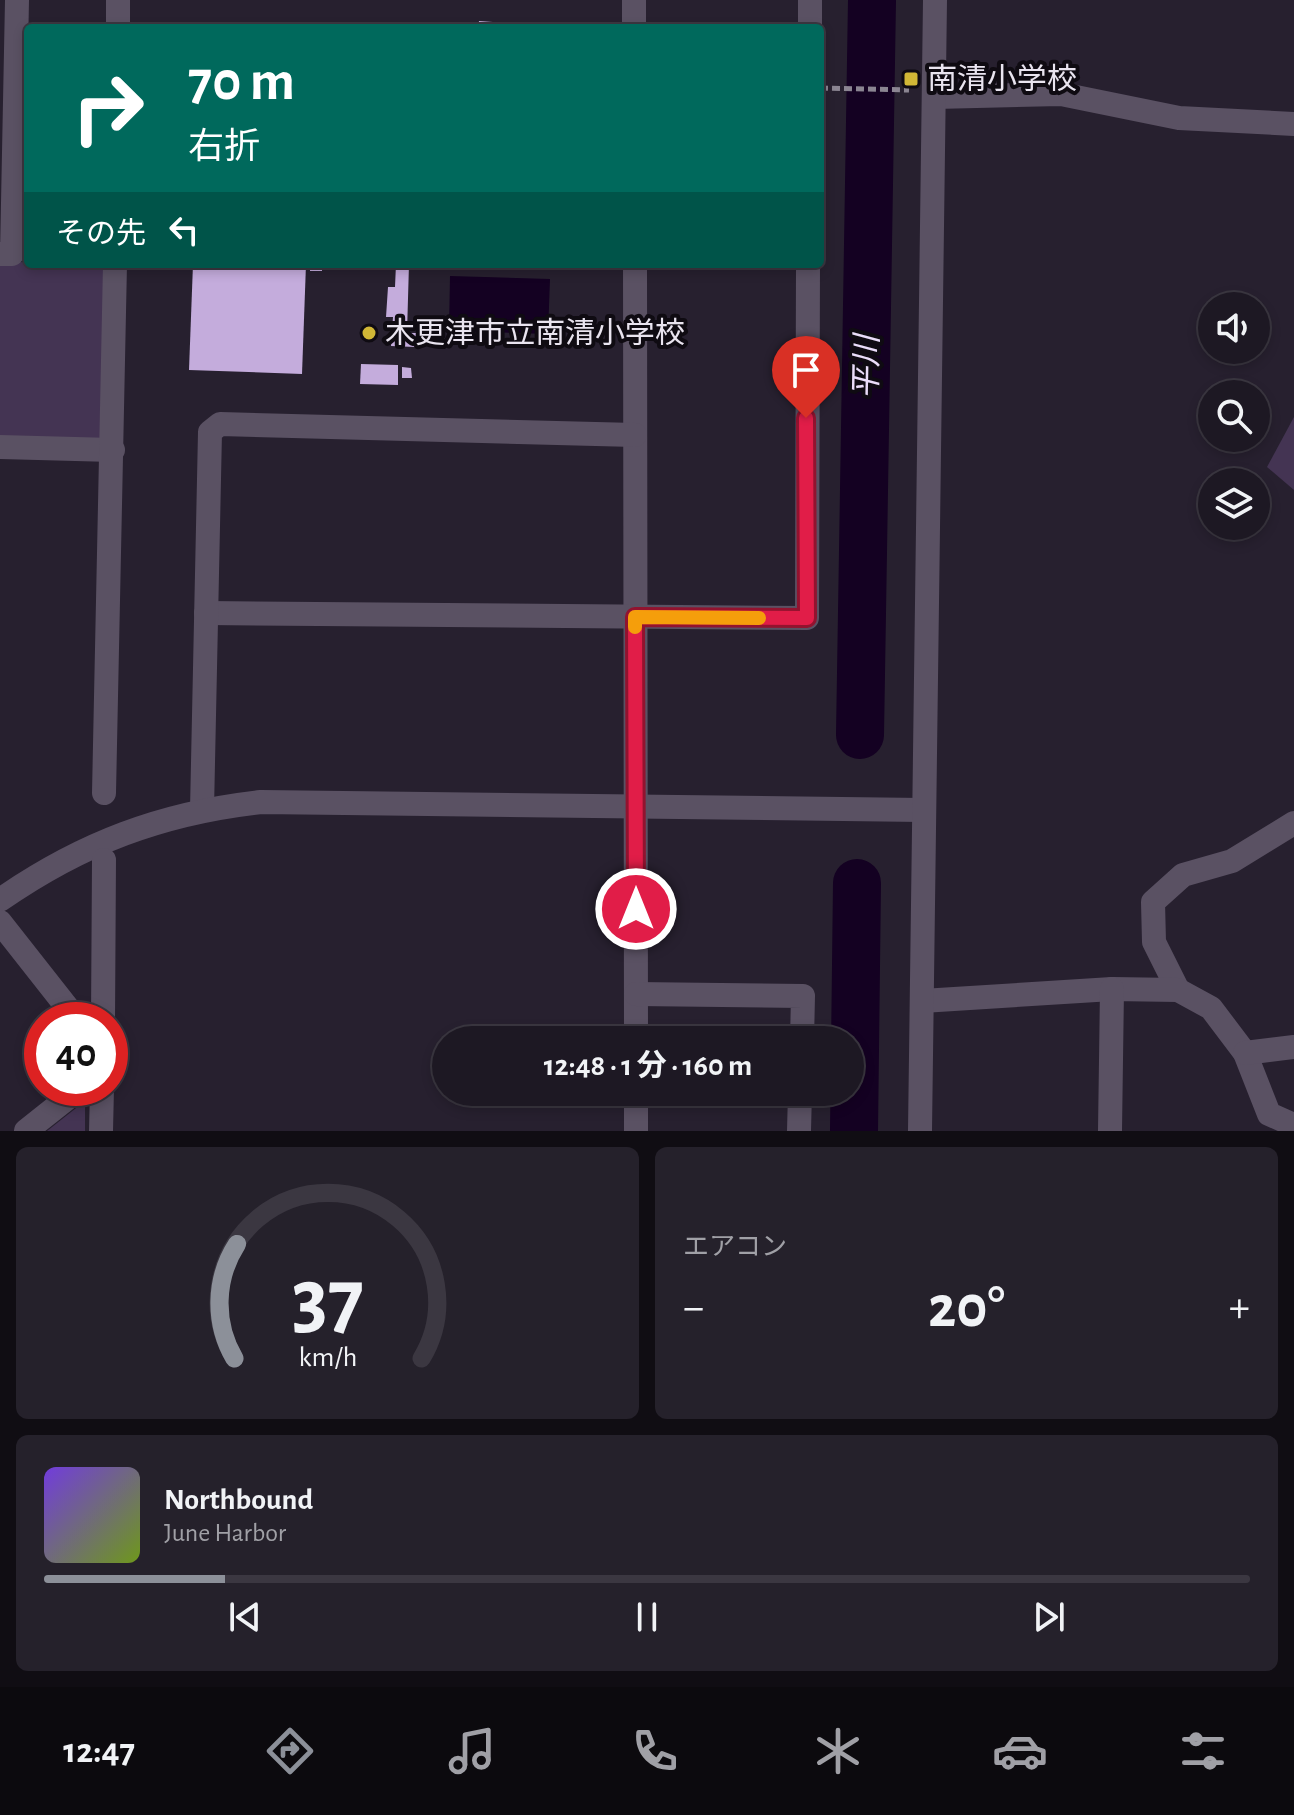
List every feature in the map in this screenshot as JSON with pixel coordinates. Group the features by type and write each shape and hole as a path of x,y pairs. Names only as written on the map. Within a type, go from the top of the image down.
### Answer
{"street":[{"path":"0,254 12,254 17,0"},
{"path":"118,0 118,24"},
{"path":"634,0 634,24"},
{"path":"810,0 810,24"},
{"path":"920,1131 935,0"},
{"path":"935,97 1061,94 1179,118 1294,124"},
{"path":"104,793 115,268"},
{"path":"635,268 636,1026"},
{"path":"206,613 807,618 808,268"},
{"path":"202,810 210,432 220,424 635,435"},
{"path":"0,447 113,450"},
{"path":"0,900 48,868 109,838 163,818 261,802 923,810"},
{"path":"1178,990 1154,942 1153,902 1183,875 1232,861 1294,823"},
{"path":"103,1002 104,860"},
{"path":"0,922 63,1002"},
{"path":"922,1001 1112,989 1178,990 1211,1008 1245,1053 1269,1122 1294,1125"},
{"path":"1110,1131 1112,989"},
{"path":"636,994 803,996 802,1026"},
{"path":"1245,1053 1294,1047"},
{"path":"26,1131 57,1106"},
{"path":"101,1131 102,1106"},
{"path":"636,1106 636,1131"},
{"path":"799,1131 800,1106"}],"path":[{"path":"824,88 903,91"}],"shaded area":[{"path":"0,261 24,262 24,268 115,268 113,450 0,448"},
{"path":"450,276 550,279 548,334 449,331"},
{"path":"1294,417 1294,490 1267,467"},
{"path":"79,1106 85,1106 85,1131 47,1131"}],"building":[{"path":"479,21 522,24 479,24"},
{"path":"193,268 306,268 302,374 189,370"},
{"path":"396,268 409,268 407,333 416,333 415,347 391,346 393,317 386,317 388,287 395,287"},
{"path":"361,364 398,365 398,385 360,384"},
{"path":"402,367 411,368 412,378 402,378"}],"waterway":[{"name":"平川","path":"860,735 872,0"},
{"name":"平川","path":"854,1131 857,883"}],"slow traffic":[{"path":"635,627 635,617 759,618"}],"place":[{"name":"南清小学校","path":"911,79"},
{"name":"木更津市立南清小学校","path":"369,333"}],"route":[{"path":"636,909 635,617 807,618 806,418"}]}
